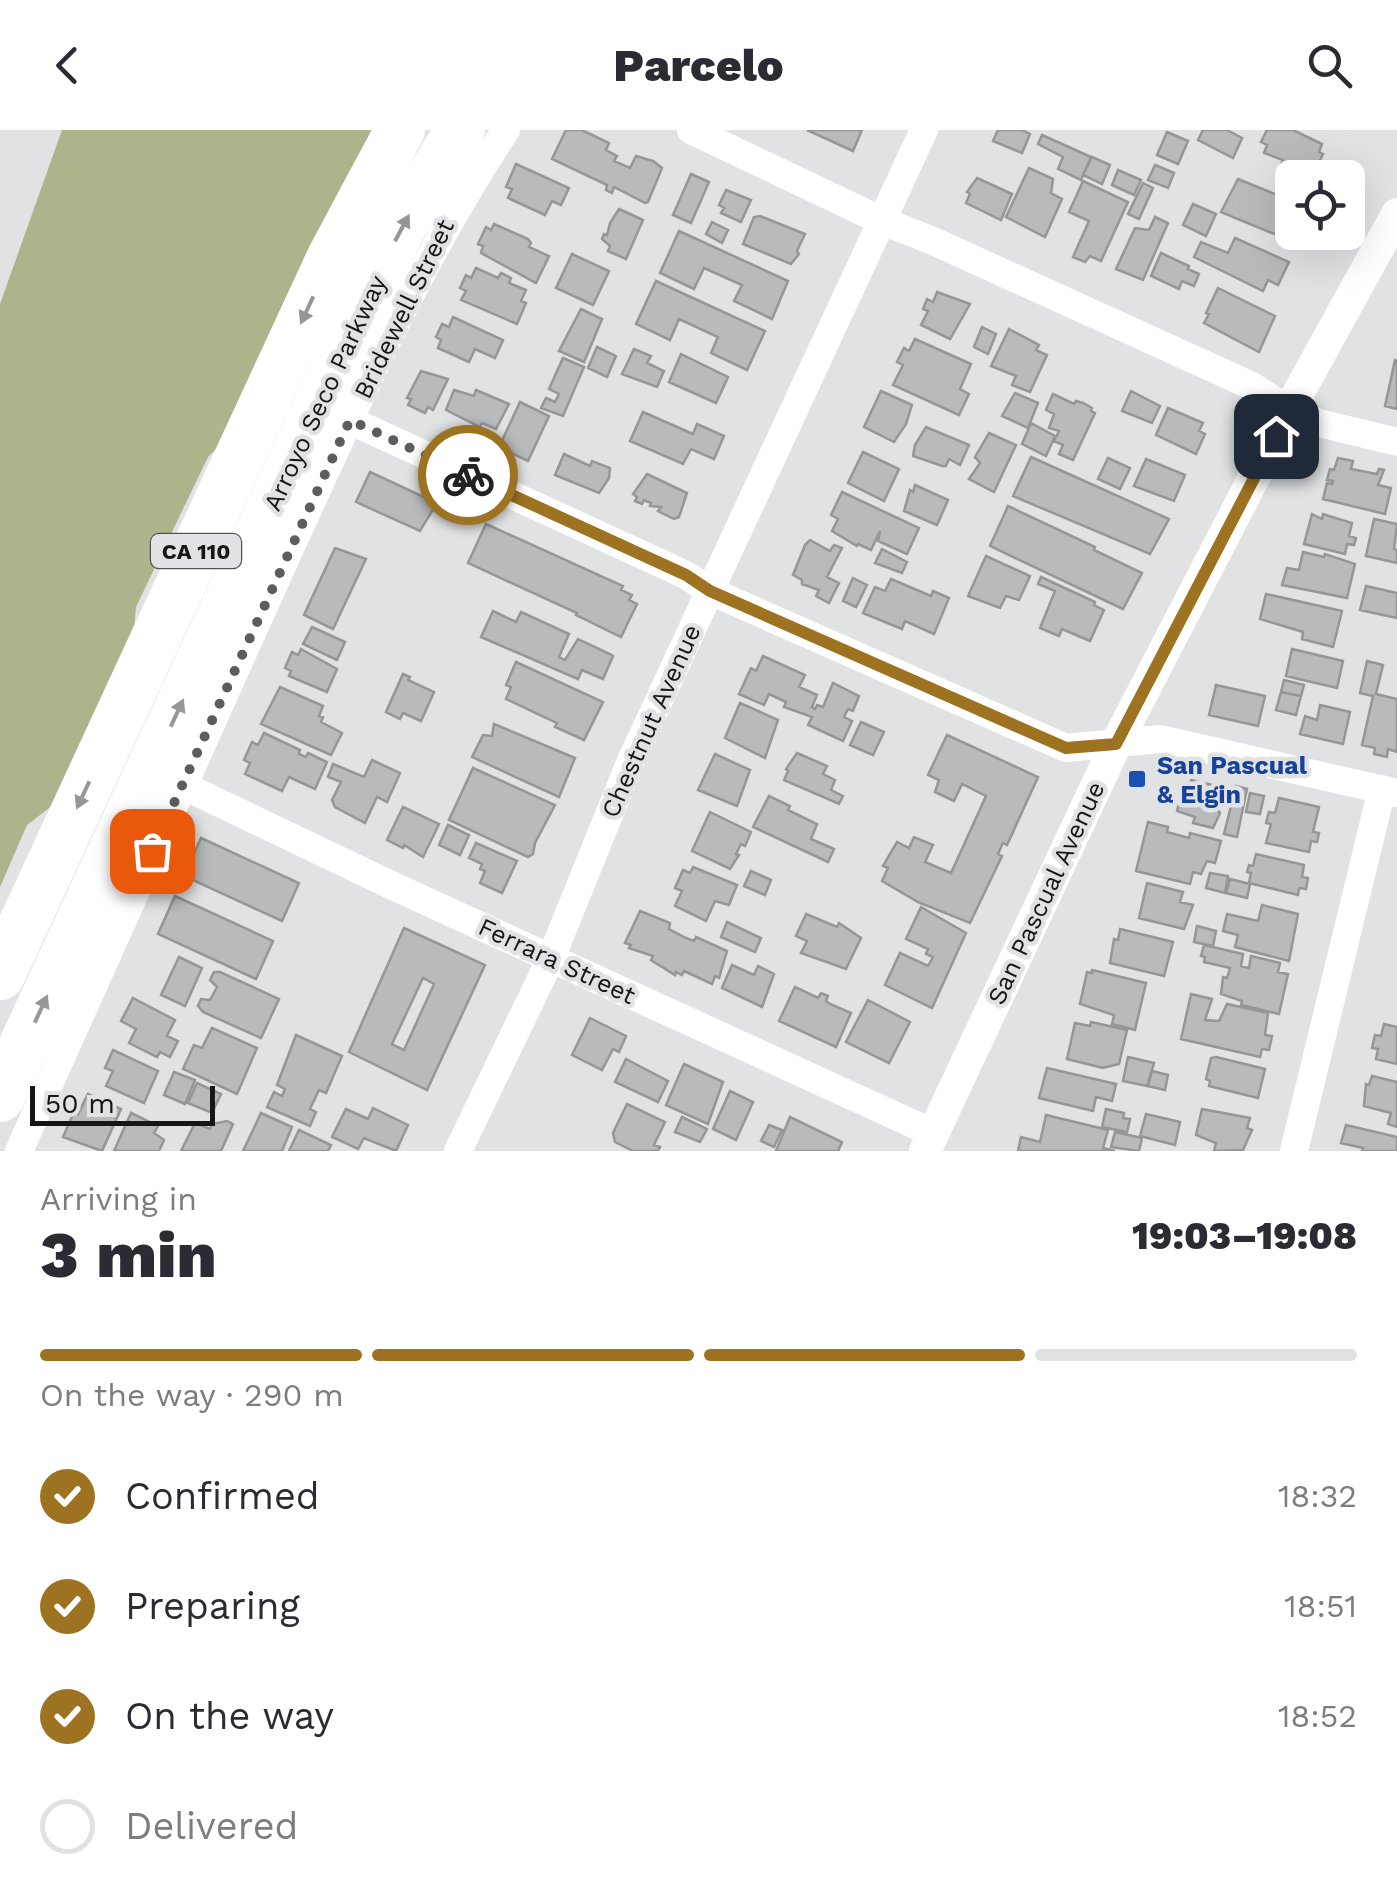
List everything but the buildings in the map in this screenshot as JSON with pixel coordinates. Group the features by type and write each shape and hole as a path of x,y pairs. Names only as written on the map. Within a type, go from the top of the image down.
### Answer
{"highway":[{"name":"Arroyo Seco Parkway","path":"0,976 332,256 400,130"},
{"name":"Arroyo Seco Parkway","path":"0,1097 399,232 460,130"}],"street":[{"name":"Bridewell Street","path":"19,1151 350,420 424,265 458,203 506,130"},
{"path":"691,130 880,220 933,240 1252,386 1290,410 1320,423 1397,442"},
{"name":"Chestnut Avenue","path":"458,1151 551,958 630,763 924,130"},
{"name":"San Pascual Avenue","path":"929,1142 1116,744 1397,214"},
{"path":"350,420 686,575 710,591 1066,748 1160,739 1389,791 1294,1151"},
{"name":"Ferrara Street","path":"182,785 551,958 929,1142"}],"green space":[{"path":"62,130 374,130 313,243 226,439 208,457 136,607 134,630 53,805 27,825 0,887 0,304"}],"way so far":[{"path":"152,851 350,420 468,475"}],"place":[{"name":"San Pascual & Elgin","path":"1137,779"}],"route":[{"path":"468,475 686,575 710,591 1066,748 1116,744 1276,436"}]}
